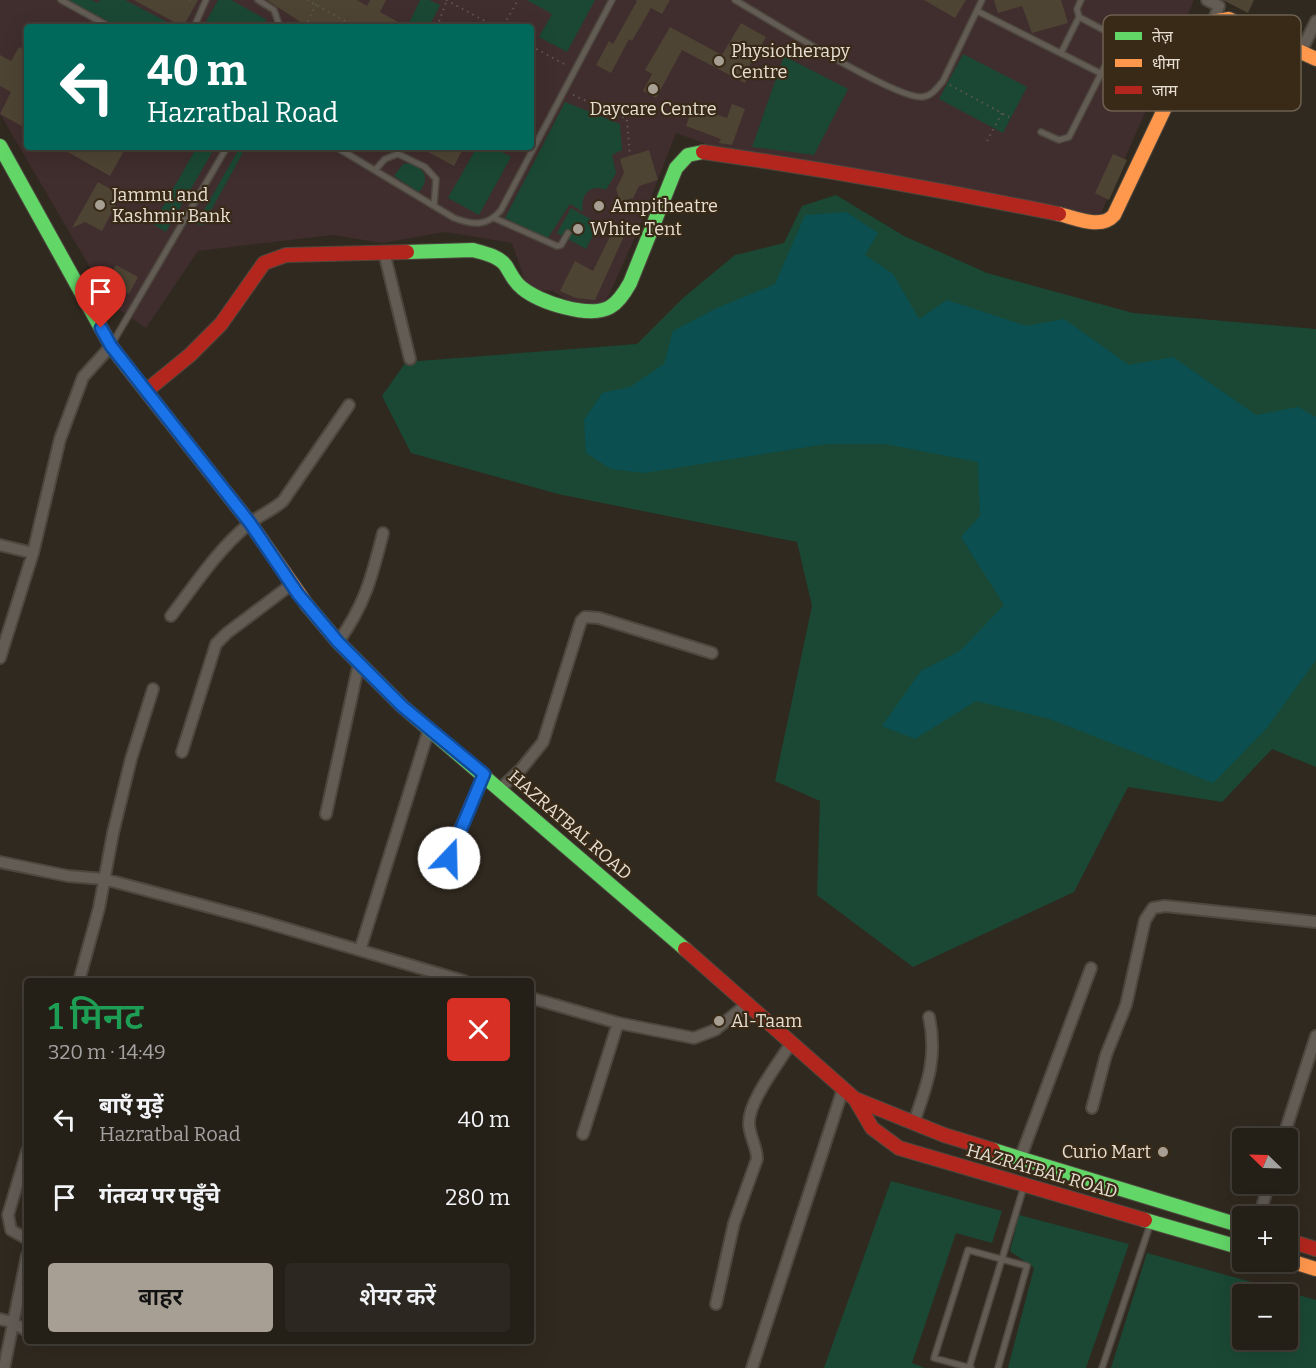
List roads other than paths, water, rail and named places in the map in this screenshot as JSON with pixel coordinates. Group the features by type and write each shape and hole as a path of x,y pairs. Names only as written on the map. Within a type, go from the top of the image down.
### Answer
{"main road":[{"path":"1301,52 1316,59"},
{"path":"146,391 190,355 221,324 264,263 286,255 473,250 492,255 504,263 523,290 540,299 561,306 600,311 612,306 622,296 634,274 676,168 685,155 699,151 816,168 962,194 1099,224 1114,218 1164,111"},
{"name":"HAZRATBAL ROAD","path":"0,146 111,346 250,523 292,584 338,642 429,729 609,882 855,1099 944,1135 1232,1223"},
{"name":"HAZRATBAL ROAD","path":"855,1099 864,1121 888,1142 922,1155 1232,1245"},
{"path":"1298,1243 1316,1249"},
{"path":"1298,1263 1316,1269"}],"street":[{"path":"1207,0 1219,6 1216,15"},
{"path":"1301,52 1316,21"},
{"path":"384,252 410,359"},
{"path":"0,658 33,553 60,439 83,377 111,346"},
{"path":"171,616 219,555 250,523 284,501 349,405"},
{"path":"338,642 359,612 368,590 383,533"},
{"path":"0,544 33,553"},
{"path":"182,752 216,644 227,633 292,584"},
{"path":"500,789 522,768 543,742 577,633 585,617 599,618 712,653"},
{"path":"326,814 359,663"},
{"path":"80,978 94,927 131,759 153,689"},
{"path":"360,950 429,729"},
{"path":"441,881 453,845 484,774"},
{"path":"0,862 68,876 104,879 360,950 436,978"},
{"path":"1092,1108 1106,1055 1126,1005 1146,920 1153,908 1165,906 1316,922"},
{"path":"1020,1159 1091,968"},
{"path":"534,1002 618,1023 694,1038 715,1030 746,1005"},
{"path":"914,1122 928,1082 932,1062 934,1039 929,1017"},
{"path":"583,1134 618,1023"},
{"path":"1286,1128 1316,1036"},
{"path":"716,1304 734,1223 757,1159 757,1148 750,1133 750,1113 790,1043"},
{"path":"752,1368 843,1089"},
{"path":"24,1164 8,1215 8,1225 11,1230 24,1237"},
{"path":"4,1368 24,1268"},
{"path":"0,1319 12,1322 24,1329"}],"lane":[{"path":"61,0 105,24"},
{"path":"195,24 206,0"},
{"path":"258,0 274,10 279,24"},
{"path":"534,149 612,0"},
{"path":"735,0 879,82 907,94 925,97 934,92 943,81 982,0"},
{"path":"1061,53 1079,16 1077,9 1081,0"},
{"path":"977,11 1102,74 1069,137 1059,140 1041,132"},
{"path":"1079,16 1103,31"},
{"path":"111,346 225,150"},
{"path":"341,150 434,206 469,223 482,224 494,218 501,210 534,150"},
{"path":"375,170 385,159 398,154 425,167 436,179 434,206"},
{"path":"494,218 557,246 568,233"},
{"path":"998,1368 1027,1266 1002,1260 968,1250 934,1358 970,1368 1002,1260 1024,1185"},
{"path":"1102,1368 1151,1221"}],"water":[{"path":"846,212 878,233 865,255 893,274 919,319 947,300 1026,326 1064,319 1129,365 1173,357 1256,415 1298,407 1316,417 1316,660 1266,729 1213,783 1050,719 976,701 915,739 882,726 921,671 960,651 1004,605 961,537 980,516 978,462 885,444 826,444 644,473 611,469 586,453 584,420 602,393 630,387 664,364 673,331 717,308 775,284 805,215"}],"place":[{"name":"Physiotherapy Centre","path":"719,61"},
{"name":"Daycare Centre","path":"653,89"},
{"name":"Jammu and Kashmir Bank","path":"100,205"},
{"name":"Ampitheatre","path":"599,206"},
{"name":"White Tent","path":"578,229"},
{"name":"Al-Taam","path":"719,1021"},
{"name":"Curio Mart","path":"1163,1152"}]}
